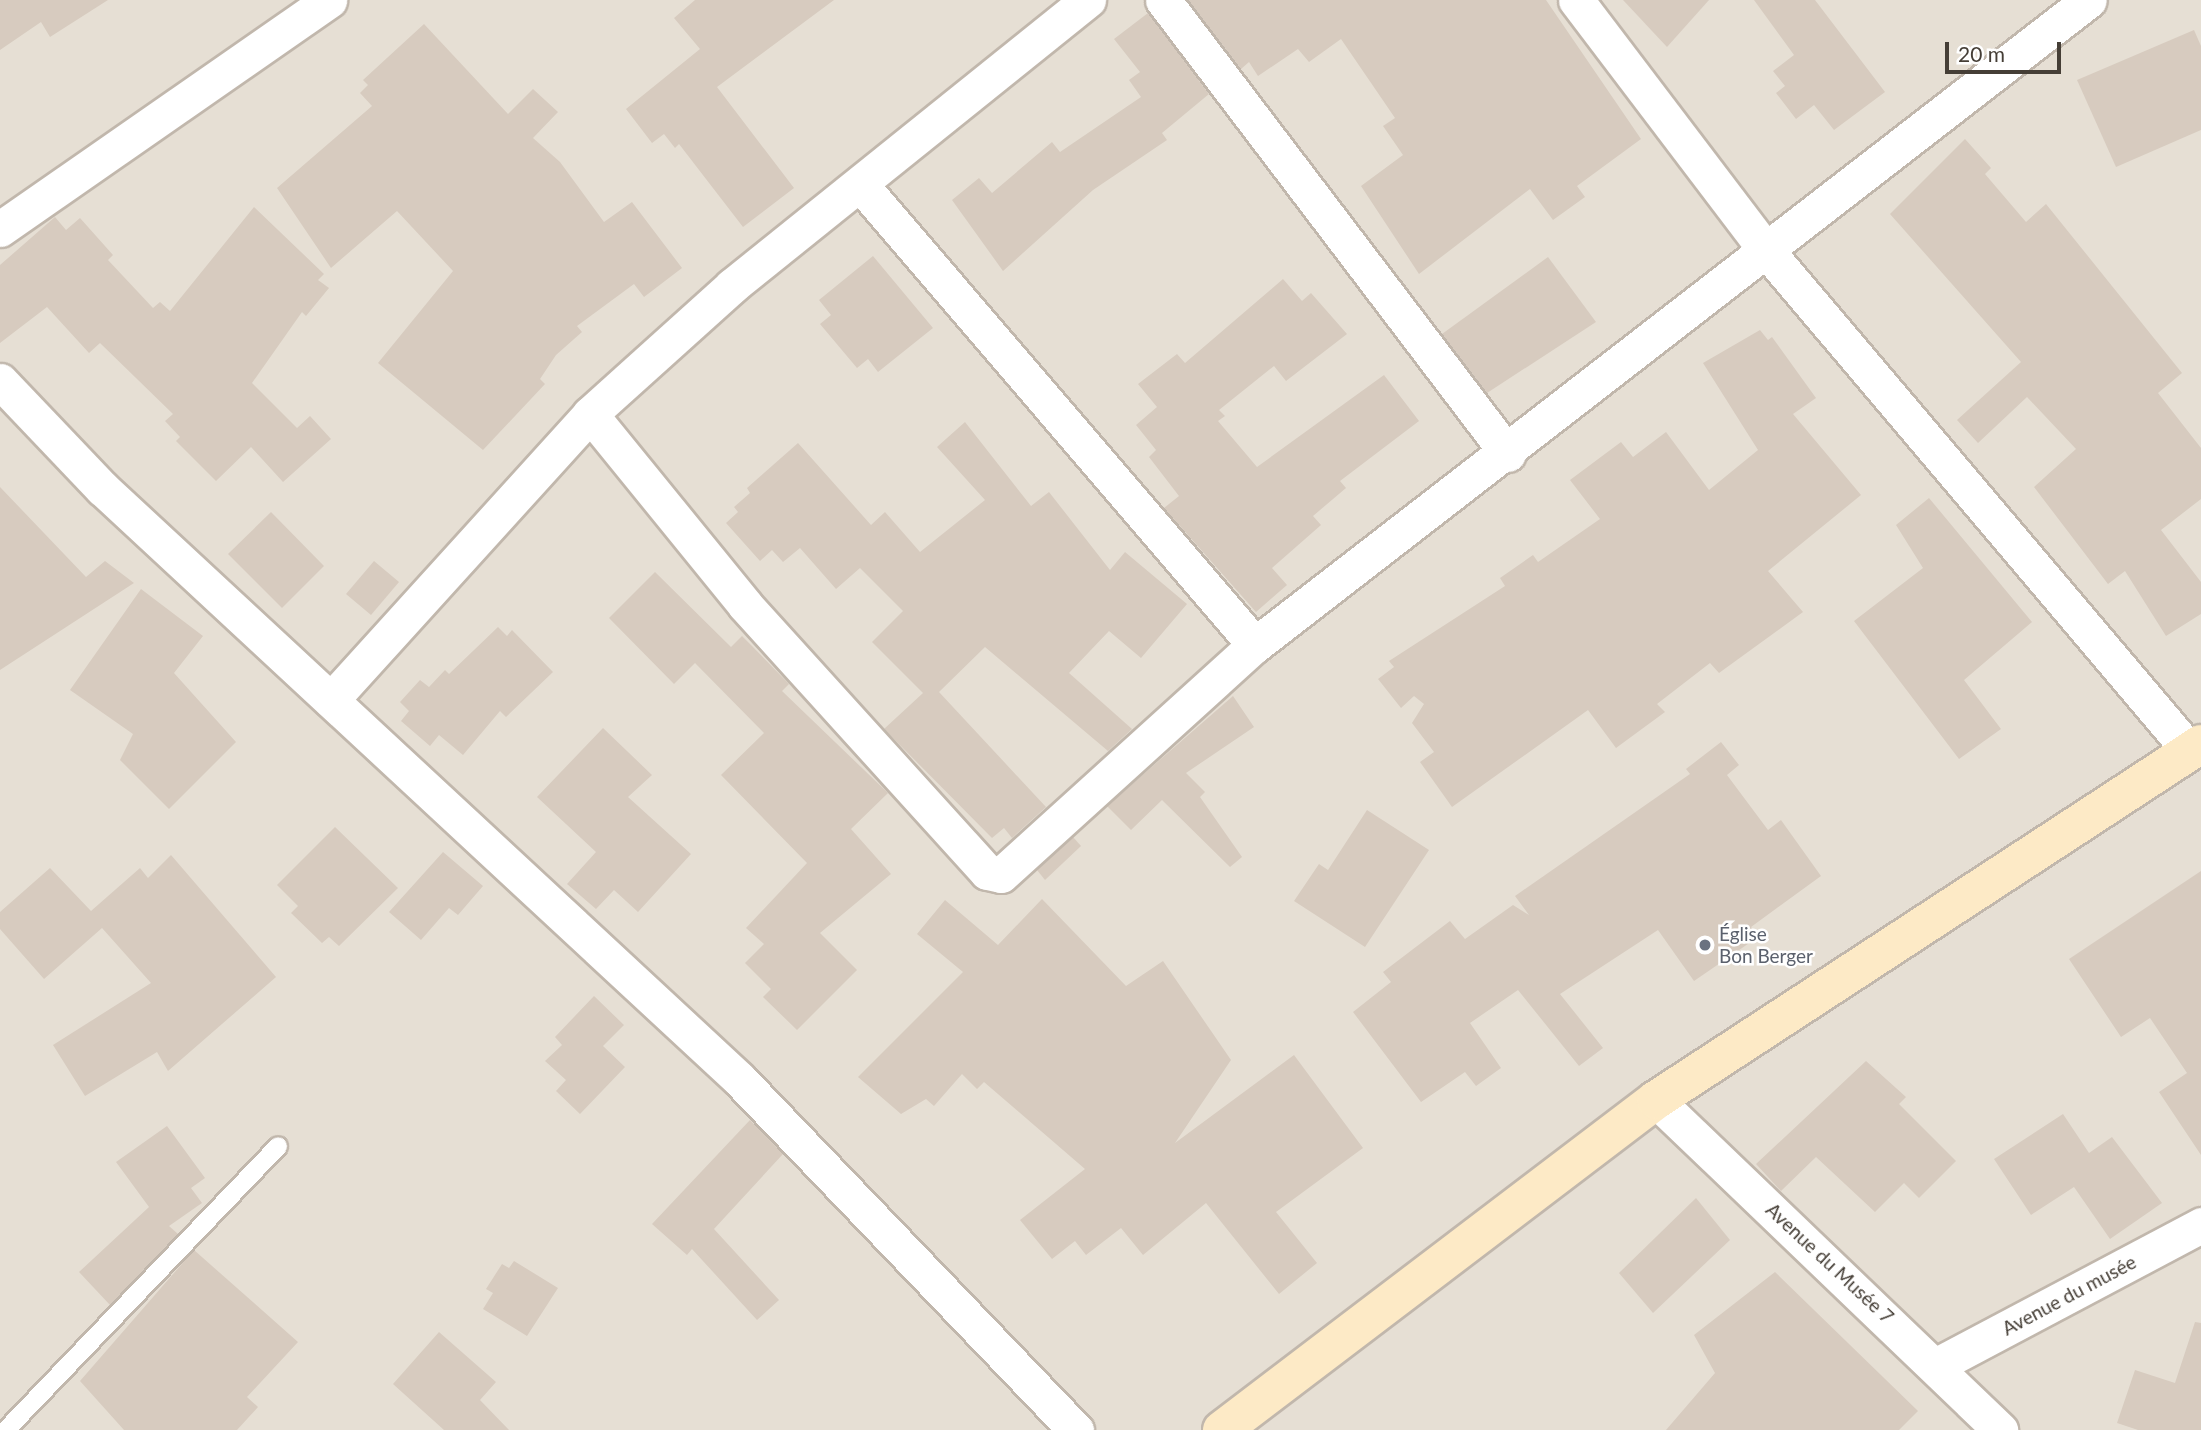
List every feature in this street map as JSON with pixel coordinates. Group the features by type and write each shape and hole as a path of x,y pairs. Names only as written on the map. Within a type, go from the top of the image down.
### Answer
{"street":[{"path":"0,229 329,0"},
{"path":"331,700 590,414 732,286 1088,0"},
{"path":"1163,0 1508,454"},
{"path":"1222,1430 1656,1100 2196,748 1766,250 1576,0"},
{"path":"590,414 745,606 994,875 1255,645 1508,454 2089,0"},
{"path":"860,184 1255,645"},
{"path":"0,381 102,488 739,1079 1076,1430"},
{"name":"Avenue du Musée 7","path":"1656,1100 1937,1365 2000,1430"},
{"name":"Avenue du musée","path":"1937,1365 2201,1225"}],"lane":[{"path":"6,1430 278,1146"}],"shaded area":[{"path":"0,0 2201,0 2201,1430 0,1430"}],"building":[{"path":"0,0 108,0 50,37 41,22 0,50"},
{"path":"695,0 834,0 717,87 794,188 743,227 679,144 675,148 664,134 652,143 626,109 700,49 674,18"},
{"path":"1188,0 1546,0 1641,139 1577,186 1585,197 1553,220 1530,189 1419,274 1361,186 1403,155 1383,126 1395,118 1341,39 1309,62 1298,49 1258,76 1249,62 1241,69"},
{"path":"1623,0 1709,0 1667,47"},
{"path":"1754,0 1815,0 1885,92 1834,130 1814,105 1796,119 1776,93 1785,86 1773,71 1794,55"},
{"path":"1148,13 1209,94 1162,133 1167,140 1093,190 1003,271 952,200 979,178 992,193 1052,142 1060,152 1141,97 1129,80 1140,72 1114,39"},
{"path":"424,24 508,114 533,89 558,112 533,138 560,162 604,222 632,202 682,268 644,297 634,284 577,326 582,332 556,355 540,379 545,384 483,450 378,363 453,271 397,211 331,268 277,188 372,106 360,93 368,85 363,80"},
{"path":"2194,30 2201,46 2201,130 2116,167 2077,80"},
{"path":"1965,139 1991,168 1985,174 2026,222 2046,204 2182,373 2158,393 2201,448 2201,499 2161,530 2201,582 2201,614 2166,636 2125,571 2108,584 2034,487 2076,449 2027,397 1978,443 1957,420 2021,362 1890,214"},
{"path":"254,207 324,274 318,280 329,288 306,316 302,312 252,383 297,428 310,416 331,439 283,482 251,447 216,481 176,441 180,437 165,421 173,414 100,343 89,353 47,307 0,343 0,265 55,217 66,230 80,218 113,255 108,260 153,308 160,302 170,311"},
{"path":"873,256 933,328 878,372 868,359 857,368 820,324 831,315 819,300"},
{"path":"1548,257 1596,322 1487,393 1442,334"},
{"path":"1283,279 1302,301 1311,293 1347,334 1286,381 1274,366 1219,410 1225,416 1218,421 1257,467 1384,375 1419,421 1340,481 1346,488 1313,516 1321,525 1272,568 1287,585 1256,612 1164,508 1179,496 1149,457 1156,450 1136,425 1157,407 1138,384 1177,354 1185,363"},
{"path":"1760,330 1768,340 1772,337 1816,398 1793,414 1861,495 1768,571 1803,612 1719,673 1710,663 1657,704 1665,712 1616,748 1588,710 1452,807 1420,762 1434,752 1412,723 1424,704 1414,696 1401,708 1378,679 1394,667 1389,661 1505,586 1500,578 1533,555 1538,562 1600,519 1570,480 1621,442 1633,457 1666,432 1709,490 1758,450 1703,363"},
{"path":"965,422 1031,506 1049,492 1110,570 1125,552 1187,604 1141,658 1109,631 1069,673 1132,729 1108,751 985,647 939,692 1046,807 1012,838 1004,828 992,838 884,729 923,693 872,642 903,611 860,568 836,589 800,548 783,562 772,550 760,561 726,523 738,512 734,507 750,493 747,488 798,443 871,525 885,512 920,552 985,500 937,447"},
{"path":"0,487 86,577 105,561 134,583 0,670"},
{"path":"1929,498 2032,622 1964,680 2001,729 1959,759 1854,621 1923,568 1896,525"},
{"path":"271,512 324,566 282,608 228,554"},
{"path":"374,561 399,582 371,615 346,594"},
{"path":"655,572 731,647 742,636 789,684 782,691 888,793 851,829 891,874 820,933 857,970 797,1030 763,997 771,989 745,963 764,944 746,928 807,863 721,775 764,733 695,663 674,684 609,618"},
{"path":"141,589 203,636 174,673 236,742 169,809 120,760 133,734 70,690"},
{"path":"498,627 507,636 512,630 553,672 506,717 500,711 463,755 439,735 430,746 401,721 409,711 400,702 420,680 429,687 445,670 449,674"},
{"path":"1233,696 1254,727 1186,773 1205,792 1200,797 1242,857 1230,867 1162,800 1131,830 1107,806"},
{"path":"603,728 652,775 628,797 691,854 638,912 614,890 596,909 567,884 596,852 537,797"},
{"path":"1721,742 1739,765 1727,775 1768,830 1781,820 1821,876 1751,927 1758,937 1694,981 1658,930 1560,994 1603,1048 1579,1066 1518,990 1470,1023 1501,1068 1476,1086 1465,1072 1421,1102 1353,1012 1391,982 1383,972 1450,921 1465,939 1513,905 1529,915 1515,896 1690,774 1686,769"},
{"path":"1367,810 1429,850 1365,947 1294,901 1319,864 1328,870"},
{"path":"335,827 398,888 339,946 329,937 322,943 291,913 298,906 277,885"},
{"path":"1073,837 1081,846 1045,880 1037,870"},
{"path":"443,852 483,886 458,915 449,908 421,940 389,912"},
{"path":"171,855 276,977 168,1071 157,1052 85,1096 53,1045 151,983 102,928 44,979 0,929 0,912 50,868 91,911 140,868 148,878"},
{"path":"2201,871 2201,1155 2159,1092 2187,1073 2150,1018 2121,1037 2069,959"},
{"path":"1042,899 1126,986 1163,961 1231,1060 1175,1143 1294,1055 1363,1148 1276,1212 1317,1263 1279,1294 1206,1203 1143,1255 1121,1228 1086,1255 1075,1241 1052,1259 1020,1220 1085,1169 984,1082 977,1089 962,1074 934,1106 926,1099 901,1114 858,1077 963,972 917,934 945,900 998,945"},
{"path":"594,996 624,1025 603,1046 625,1067 580,1114 556,1091 566,1080 545,1061 562,1045 555,1037"},
{"path":"1866,1061 1906,1097 1899,1104 1956,1161 1919,1198 1904,1183 1875,1212 1816,1157 1781,1191 1756,1164"},
{"path":"2063,1114 2089,1153 2112,1137 2162,1203 2110,1239 2074,1187 2031,1215 1994,1159"},
{"path":"750,1120 783,1154 714,1229 779,1300 757,1320 692,1249 687,1255 652,1224"},
{"path":"167,1126 205,1178 191,1188 202,1203 169,1226 178,1234 110,1305 79,1272 149,1207 116,1162"},
{"path":"1696,1198 1730,1240 1653,1313 1619,1273"},
{"path":"194,1250 298,1342 247,1397 258,1407 237,1430 124,1430 80,1381"},
{"path":"514,1261 558,1288 527,1336 483,1309 493,1293 486,1289 502,1264 509,1268"},
{"path":"1775,1272 1918,1411 1899,1430 1666,1430 1715,1373 1694,1335"},
{"path":"2195,1322 2201,1323 2201,1430 2138,1430 2117,1423 2135,1370 2175,1383"},
{"path":"439,1332 496,1382 480,1400 509,1430 444,1430 393,1384"}],"place":[{"name":"Église Bon Berger","path":"1705,945"}]}
